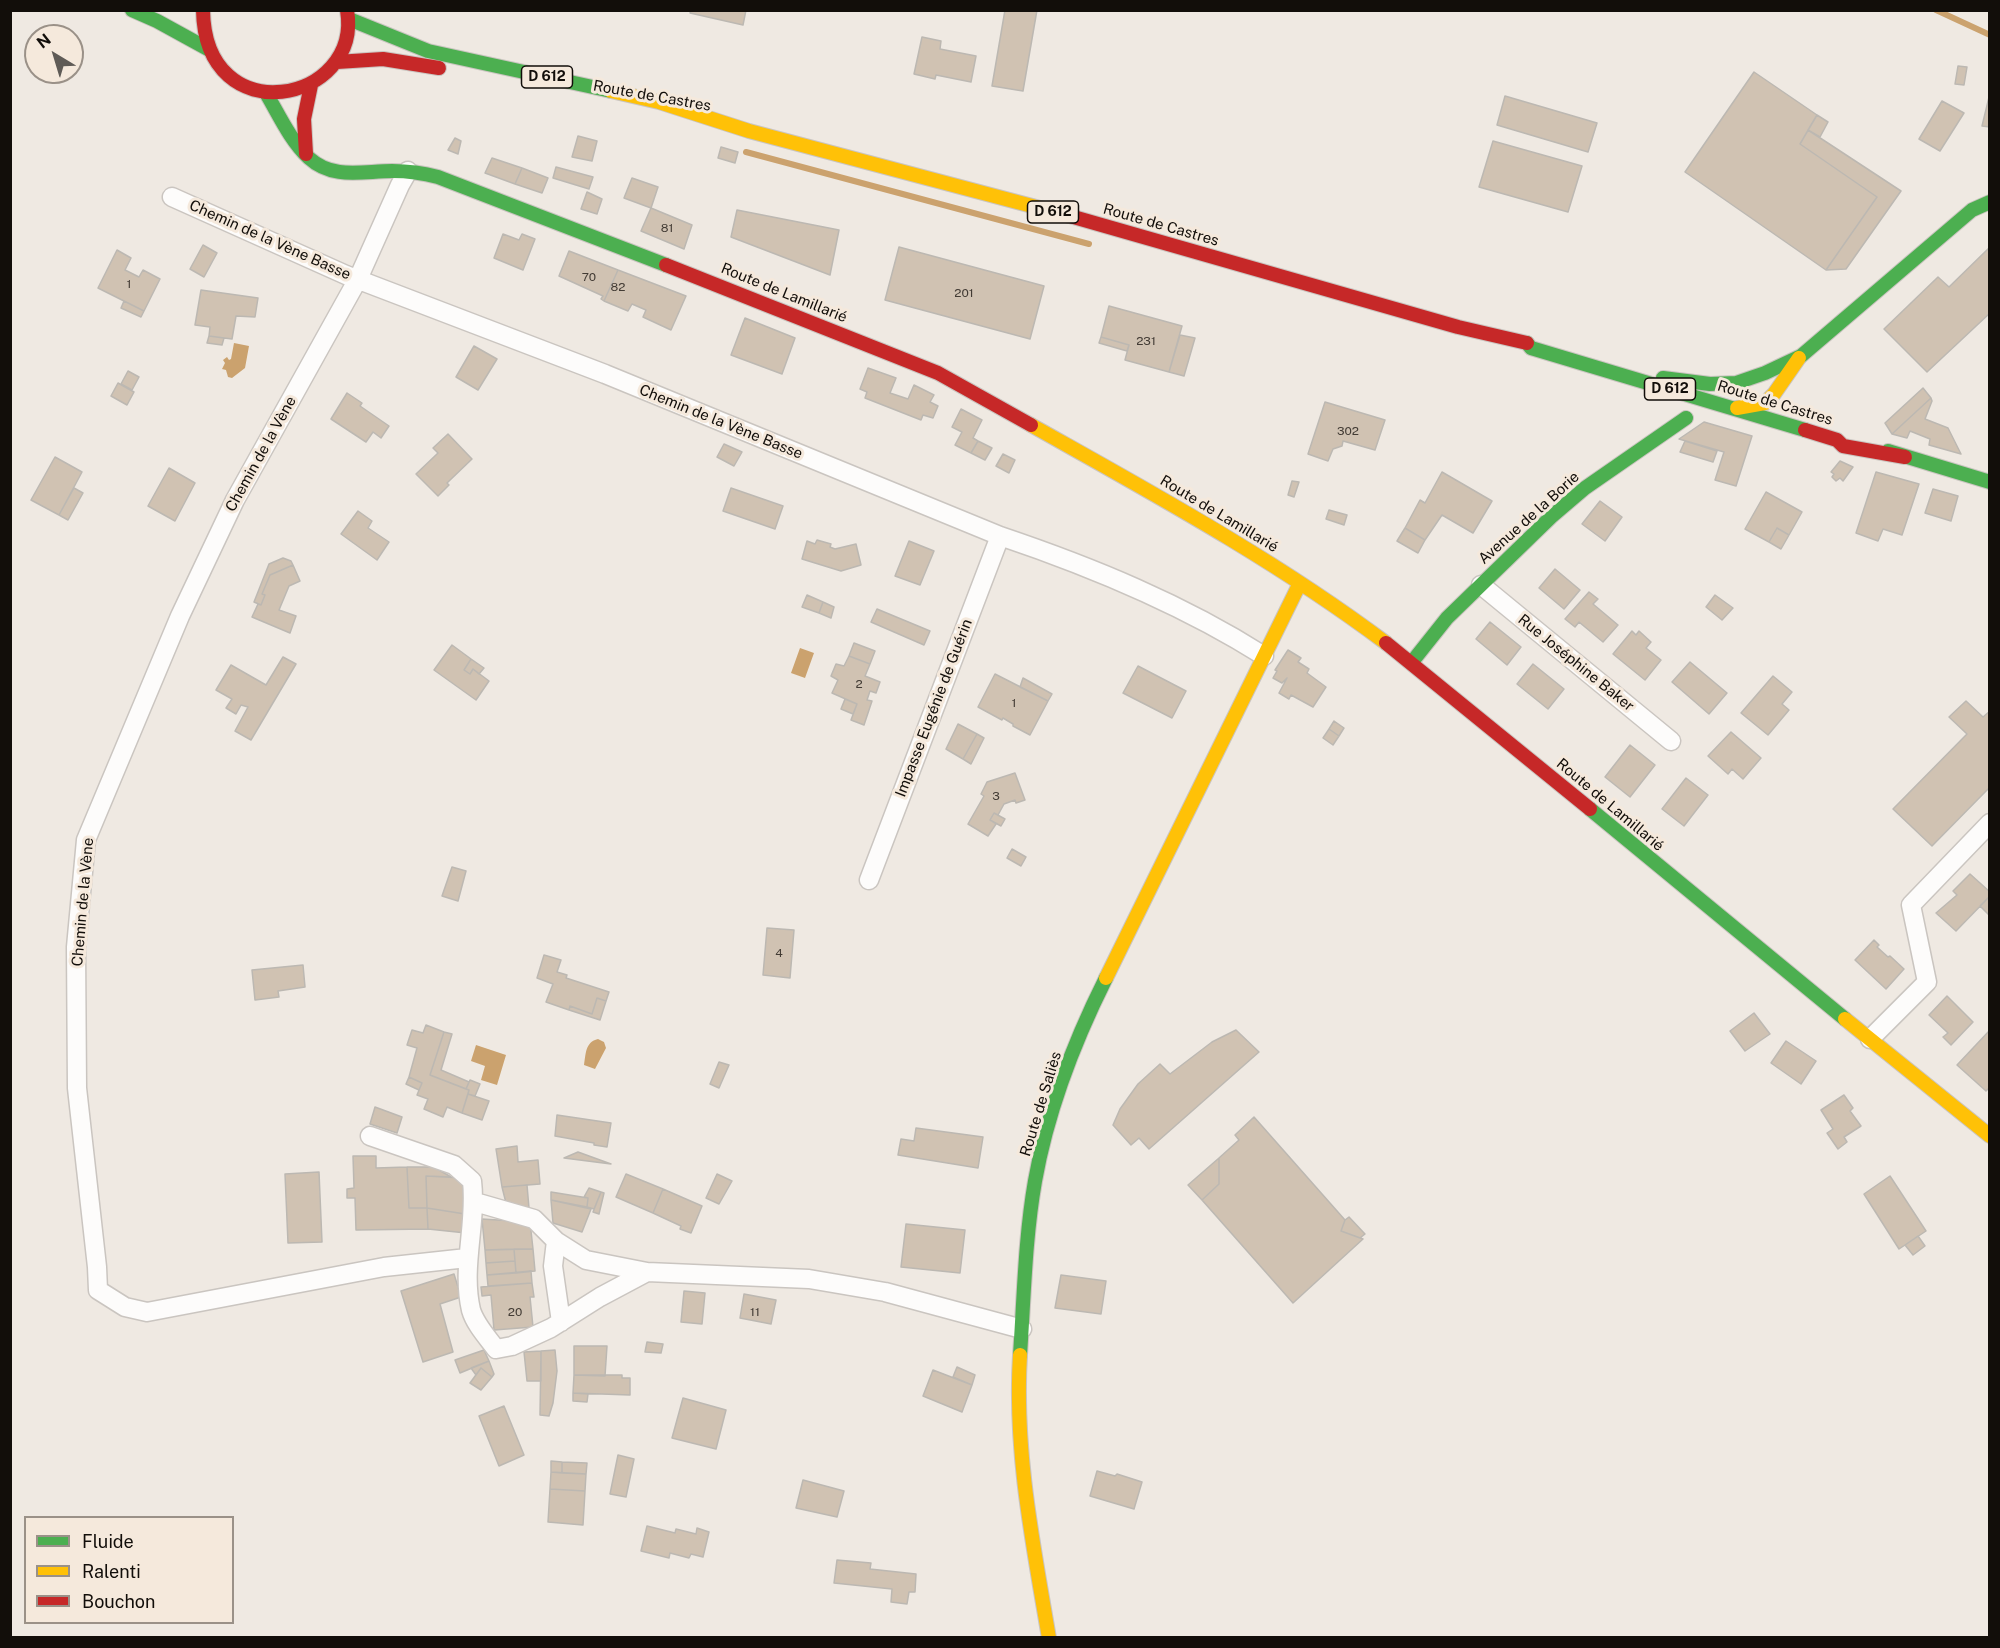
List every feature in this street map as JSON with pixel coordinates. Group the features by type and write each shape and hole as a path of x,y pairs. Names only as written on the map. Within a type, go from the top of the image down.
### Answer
{"main road":[{"path":"132,10 208,49"},
{"path":"203,10 203,29 208,49 217,64 229,77 266,93 289,91 311,85 337,62 344,44 348,15"},
{"name":"Route de Castres","path":"348,15 428,51 630,95 749,131 1048,210 1458,327 1526,342 1531,348 1737,408 1837,440 1843,446 1905,457 1989,482"},
{"path":"337,62 383,58 481,77"},
{"path":"306,154 303,120 305,100 311,85"},
{"name":"Route de Lamillarié","path":"266,93 291,136 314,163 325,170 337,173 408,171 438,177 508,203 938,373 1166,501 1300,583 1412,662 1769,958 1989,1136"},
{"name":"Route de Castres","path":"607,104 749,131"},
{"path":"1737,408 1765,403 1801,356 1972,210 1989,202"},
{"path":"1602,370 1710,384 1736,383 1765,373 1801,356"},
{"name":"Avenue de la Borie","path":"1412,662 1433,634 1551,517 1585,488 1686,418"},
{"name":"Route de Saliès","path":"1049,1638 1027,1515 1019,1425 1019,1365 1026,1249 1036,1174 1054,1109 1078,1042 1103,983 1300,583"}],"street":[{"name":"Chemin de la Vène","path":"408,171 399,185 384,224 357,279 235,500 180,616 86,840 76,947 77,1088 98,1290 125,1306 147,1312 384,1267 467,1258"},
{"name":"Chemin de la Vène Basse","path":"172,197 357,279 605,374 1000,536 1048,552 1206,621 1264,656"},
{"name":"Impasse Eugénie de Guérin","path":"869,880 1000,536"},
{"name":"Rue Joséphine Baker","path":"1480,585 1671,741"},
{"path":"1870,1039 1927,982 1911,905 1989,823"},
{"path":"370,1136 454,1165 472,1181 474,1202 467,1258 471,1311 482,1332 496,1348 512,1346 561,1322 600,1297 647,1272"},
{"path":"474,1202 534,1220 556,1241 586,1260 647,1272 809,1279 885,1292 1022,1329"},
{"path":"556,1241 553,1266 561,1322"}],"shaded area":[{"path":"234,343 249,346 245,368 232,378 228,377 226,370 222,369 225,363 223,360 227,357 231,359"},
{"path":"800,648 814,653 805,678 791,673"},
{"path":"598,1039 604,1042 606,1048 595,1069 584,1065 588,1046"},
{"path":"476,1045 506,1055 497,1085 481,1080 485,1066 471,1061"}],"building":[{"path":"691,10 746,10 743,25 690,13"},
{"path":"1005,10 1037,10 1023,91 992,86"},
{"path":"922,37 941,41 940,49 976,56 971,82 936,75 935,79 914,74"},
{"path":"1958,66 1967,67 1964,85 1955,84"},
{"path":"1754,72 1817,115 1800,144 1877,197 1826,270 1685,172"},
{"path":"1990,93 1990,127 1982,126"},
{"path":"1505,96 1597,123 1588,152 1497,125"},
{"path":"1942,101 1964,113 1940,151 1919,139"},
{"path":"1817,115 1828,122 1820,137 1808,130"},
{"path":"1808,130 1901,191 1846,269 1826,270 1877,197 1800,144"},
{"path":"578,136 597,141 592,161 572,157"},
{"path":"455,138 461,141 458,154 448,150"},
{"path":"1493,141 1582,166 1568,212 1479,187"},
{"path":"721,147 738,152 735,163 718,158"},
{"path":"492,158 522,168 515,184 485,173"},
{"path":"556,167 593,177 589,189 553,178"},
{"path":"522,168 548,178 542,193 515,184"},
{"path":"632,178 658,187 651,208 624,198"},
{"path":"587,192 602,199 597,214 581,209"},
{"path":"651,208 692,225 684,249 641,231"},
{"path":"737,210 839,230 830,275 731,237"},
{"path":"503,234 519,240 522,234 535,239 523,270 494,258"},
{"path":"203,245 217,253 204,277 190,269"},
{"path":"899,247 1044,286 1030,339 885,300"},
{"path":"1990,247 1990,313 1927,372 1884,329 1938,277 1949,287"},
{"path":"117,250 131,258 125,270 139,277 143,270 160,279 144,311 98,288"},
{"path":"569,251 618,270 604,301 601,299 603,296 559,276"},
{"path":"618,270 686,296 671,330 643,317 646,310 632,304 628,311 604,301"},
{"path":"201,290 258,298 255,317 236,316 232,339 209,336 210,327 195,325"},
{"path":"124,301 144,311 141,317 121,308"},
{"path":"1109,306 1182,326 1169,372 1125,360 1129,345 1101,337"},
{"path":"745,318 795,338 782,374 731,355"},
{"path":"1180,335 1195,338 1184,376 1169,372"},
{"path":"209,336 224,338 222,345 207,343"},
{"path":"1101,337 1129,345 1127,351 1099,343"},
{"path":"474,346 497,359 478,390 456,377"},
{"path":"868,368 896,378 890,393 908,399 914,385 934,395 930,402 938,406 933,418 923,415 921,420 865,398 867,392 860,389"},
{"path":"128,371 139,377 132,390 121,384"},
{"path":"118,383 134,392 127,405 111,396"},
{"path":"1923,388 1931,398 1892,434 1885,423"},
{"path":"347,393 362,403 360,406 389,426 381,438 373,432 366,442 331,419"},
{"path":"1931,398 1925,419 1948,428 1961,454 1929,445 1930,439 1910,431 1907,438 1892,434"},
{"path":"1325,402 1385,420 1375,450 1343,441 1342,446 1333,449 1328,461 1308,454"},
{"path":"961,409 982,420 973,438 978,441 971,453 955,445 962,432 952,427"},
{"path":"1704,422 1752,436 1736,486 1715,480 1724,452 1679,439"},
{"path":"448,434 472,459 447,483 449,485 438,496 416,474 438,453 433,448"},
{"path":"978,441 992,448 985,460 971,453"},
{"path":"1685,441 1717,451 1713,462 1680,452"},
{"path":"724,444 742,452 734,466 717,457"},
{"path":"1003,454 1015,460 1009,473 996,466"},
{"path":"55,457 82,472 59,515 31,500"},
{"path":"1840,461 1853,467 1843,481 1840,478 1836,481 1831,472"},
{"path":"169,468 195,483 175,521 148,506"},
{"path":"1442,472 1492,501 1473,533 1442,515 1425,540 1405,528 1420,500 1425,503"},
{"path":"1876,472 1919,484 1902,535 1883,529 1878,541 1856,533"},
{"path":"1292,481 1299,482 1294,497 1288,495"},
{"path":"74,488 83,493 68,520 59,515"},
{"path":"731,488 783,506 775,529 723,511"},
{"path":"1933,489 1958,496 1951,521 1925,513"},
{"path":"1766,492 1802,512 1789,535 1777,528 1769,542 1745,529"},
{"path":"1600,501 1622,517 1605,541 1582,524"},
{"path":"1329,510 1347,515 1344,525 1326,519"},
{"path":"358,511 372,521 368,528 389,542 377,560 341,534"},
{"path":"1405,528 1425,540 1418,553 1397,541"},
{"path":"1777,528 1789,535 1781,549 1769,542"},
{"path":"817,540 831,544 830,547 835,549 856,544 861,565 841,571 802,559 807,541 815,544"},
{"path":"909,541 934,551 920,585 895,576"},
{"path":"283,558 291,561 293,565 270,575 262,594 265,595 261,605 254,602 269,564"},
{"path":"293,565 300,581 289,586 279,610 296,616 290,633 252,617 258,604 261,605 265,595 262,594 270,575"},
{"path":"1555,569 1580,590 1564,609 1539,588"},
{"path":"1589,592 1598,599 1593,604 1618,625 1603,642 1579,622 1575,627 1565,619"},
{"path":"807,595 823,602 819,613 802,607"},
{"path":"1715,595 1733,608 1722,620 1706,607"},
{"path":"823,602 834,607 831,618 819,613"},
{"path":"877,609 930,631 924,645 871,622"},
{"path":"1490,622 1521,647 1507,665 1476,639"},
{"path":"1632,631 1636,635 1639,631 1651,642 1646,648 1661,660 1645,680 1613,654"},
{"path":"854,643 875,651 870,664 849,656"},
{"path":"452,645 471,659 464,670 470,674 473,669 489,681 476,700 434,670"},
{"path":"1288,650 1301,658 1298,662 1309,669 1307,673 1326,687 1313,707 1291,695 1289,699 1279,693 1287,678 1282,683 1273,678 1277,671 1275,670"},
{"path":"849,656 870,664 865,676 880,682 876,693 870,691 867,700 872,701 864,725 851,720 857,704 832,693 838,680 831,676 836,664 844,666"},
{"path":"283,657 296,664 251,740 235,731 248,707 241,705 236,714 226,708 232,699 216,690 231,665 266,685"},
{"path":"471,659 484,668 479,674 473,669 470,674 464,670"},
{"path":"1690,662 1727,693 1709,714 1672,682"},
{"path":"1533,664 1564,689 1548,709 1517,684"},
{"path":"1138,666 1186,691 1172,718 1123,693"},
{"path":"995,674 1048,701 1030,735 1003,718 1002,720 978,707"},
{"path":"1773,676 1792,692 1782,704 1789,710 1768,735 1741,713"},
{"path":"1023,678 1052,694 1048,701 1020,687"},
{"path":"845,699 857,704 853,714 841,709"},
{"path":"1966,701 1983,717 1990,711 1990,787 1932,846 1893,809 1967,734 1949,717"},
{"path":"1334,721 1344,728 1339,736 1329,729"},
{"path":"958,724 977,734 963,759 946,749"},
{"path":"1329,729 1339,736 1333,745 1323,738"},
{"path":"1731,732 1761,758 1743,779 1732,769 1728,774 1708,756"},
{"path":"977,734 984,738 971,764 963,759"},
{"path":"1630,745 1655,765 1630,797 1605,777"},
{"path":"1015,773 1025,800 1016,803 1015,800 1004,804 998,815 994,813 990,820 996,824 988,836 968,824 984,796 981,794 987,782"},
{"path":"1686,778 1708,795 1684,826 1662,809"},
{"path":"994,813 1005,819 1001,826 990,820"},
{"path":"1012,849 1026,857 1021,866 1007,858"},
{"path":"452,867 466,871 458,901 442,896"},
{"path":"1970,874 1990,892 1990,896 1956,931 1936,913 1957,895 1953,891"},
{"path":"1990,896 1990,916 1980,906"},
{"path":"767,928 794,930 790,978 763,975"},
{"path":"1874,940 1879,945 1877,947 1904,969 1886,989 1855,960"},
{"path":"544,955 561,960 557,972 567,975 566,978 609,992 606,1001 597,998 592,1014 570,1006 569,1010 546,1002 553,984 537,978"},
{"path":"303,965 305,987 278,991 279,997 255,1000 252,970"},
{"path":"1947,996 1973,1022 1951,1045 1943,1037 1948,1033 1929,1015"},
{"path":"597,998 606,1001 600,1020 569,1010 570,1006 592,1014"},
{"path":"1754,1013 1770,1034 1745,1051 1730,1031"},
{"path":"426,1025 444,1032 430,1075 469,1090 462,1113 447,1107 443,1117 424,1109 428,1099 417,1095 422,1083 409,1077 417,1048 407,1045 412,1030 423,1033"},
{"path":"1236,1030 1259,1052 1149,1149 1139,1138 1131,1145 1113,1125 1120,1109 1138,1084 1160,1064 1170,1074 1212,1042"},
{"path":"1990,1030 1990,1087 1986,1091 1957,1065"},
{"path":"444,1032 452,1034 441,1070 469,1082 466,1089 430,1075"},
{"path":"1786,1041 1816,1061 1801,1084 1771,1063"},
{"path":"719,1062 729,1065 719,1088 710,1084"},
{"path":"409,1077 422,1083 419,1090 406,1084"},
{"path":"470,1080 480,1084 475,1096 468,1094 469,1090 466,1089"},
{"path":"468,1094 489,1101 482,1120 462,1113"},
{"path":"1844,1095 1853,1108 1850,1111 1861,1126 1844,1137 1847,1142 1838,1149 1827,1133 1833,1129 1821,1110"},
{"path":"375,1107 402,1117 397,1133 370,1124"},
{"path":"557,1115 611,1123 607,1147 555,1136"},
{"path":"1254,1117 1345,1220 1341,1231 1363,1239 1293,1303 1202,1200 1219,1184 1219,1158 1239,1140 1235,1135"},
{"path":"916,1128 983,1137 978,1168 898,1155 901,1139 914,1141"},
{"path":"517,1146 518,1162 538,1160 540,1184 502,1187 496,1149"},
{"path":"578,1152 611,1164 564,1158"},
{"path":"353,1156 376,1156 376,1168 407,1167 409,1208 427,1208 428,1229 356,1230 355,1198 347,1198 347,1189 354,1188"},
{"path":"1219,1158 1219,1184 1202,1200 1188,1185"},
{"path":"407,1167 434,1167 451,1177 426,1176 427,1208 409,1208"},
{"path":"319,1172 322,1242 288,1243 285,1174"},
{"path":"626,1174 663,1189 653,1213 616,1197"},
{"path":"717,1174 732,1181 719,1204 706,1198"},
{"path":"426,1176 463,1178 465,1214 427,1208"},
{"path":"1890,1176 1926,1231 1899,1249 1864,1194"},
{"path":"527,1185 529,1208 506,1203 502,1187"},
{"path":"589,1188 601,1192 594,1209 587,1207 588,1198 584,1197"},
{"path":"663,1189 702,1206 691,1233 653,1213"},
{"path":"551,1192 588,1198 587,1207 551,1200"},
{"path":"601,1192 604,1193 599,1214 593,1212"},
{"path":"551,1200 591,1209 582,1232 553,1223"},
{"path":"427,1208 465,1214 466,1233 428,1229"},
{"path":"1349,1217 1365,1234 1360,1238 1341,1231 1345,1220"},
{"path":"482,1219 530,1222 533,1249 485,1250"},
{"path":"906,1224 965,1230 960,1273 901,1267"},
{"path":"1918,1236 1925,1246 1913,1255 1905,1245"},
{"path":"514,1249 515,1261 486,1263 485,1250"},
{"path":"514,1249 533,1249 535,1271 516,1273"},
{"path":"515,1261 516,1273 487,1275 486,1263"},
{"path":"531,1271 532,1283 488,1286 487,1275"},
{"path":"454,1274 461,1297 440,1304 453,1352 423,1362 401,1291"},
{"path":"1061,1275 1106,1281 1101,1314 1055,1308"},
{"path":"532,1283 534,1297 530,1297 533,1327 494,1330 491,1295 482,1296 481,1287"},
{"path":"684,1291 705,1293 702,1324 681,1322"},
{"path":"744,1294 776,1300 771,1324 740,1318"},
{"path":"647,1342 663,1344 661,1353 645,1352"},
{"path":"574,1346 607,1346 605,1376 574,1375"},
{"path":"484,1350 489,1361 460,1373 455,1360"},
{"path":"555,1350 557,1371 553,1403 549,1416 540,1415 541,1351"},
{"path":"541,1351 541,1381 527,1381 524,1352"},
{"path":"489,1361 494,1374 492,1377 481,1368 476,1375 471,1368"},
{"path":"957,1367 975,1375 972,1385 953,1377"},
{"path":"481,1368 492,1377 481,1390 470,1383"},
{"path":"933,1370 972,1385 962,1412 923,1396"},
{"path":"574,1375 622,1375 622,1378 630,1378 630,1395 573,1393"},
{"path":"573,1393 588,1394 587,1402 573,1401"},
{"path":"683,1398 726,1410 716,1449 672,1438"},
{"path":"504,1406 524,1455 499,1466 479,1416"},
{"path":"618,1455 634,1459 626,1497 610,1494"},
{"path":"551,1461 562,1462 562,1473 551,1472"},
{"path":"562,1462 587,1463 586,1474 562,1473"},
{"path":"1097,1471 1115,1476 1117,1474 1142,1482 1134,1509 1090,1496"},
{"path":"551,1472 586,1474 585,1491 550,1489"},
{"path":"803,1480 844,1491 837,1517 796,1508"},
{"path":"550,1489 585,1491 583,1525 548,1522"},
{"path":"647,1526 675,1533 676,1529 696,1534 697,1528 709,1532 703,1557 691,1554 689,1558 670,1553 669,1558 641,1551"},
{"path":"837,1560 871,1563 870,1569 916,1574 915,1592 909,1592 907,1604 891,1602 892,1589 834,1583"}],"waterway":[{"path":"1936,10 1990,35"},
{"path":"746,152 1089,244"}],"traffic: fast":[{"path":"132,10 208,49"},
{"path":"349,19 428,51 611,91"},
{"path":"266,93 296,143 318,165 338,172 404,171 438,177 666,265"},
{"path":"1663,378 1710,384 1736,383 1765,373 1801,356 1972,210 1990,202"},
{"path":"1527,343 1531,348 1805,430"},
{"path":"1412,662 1447,618 1551,517 1585,488 1686,418"},
{"path":"1888,451 1990,482"},
{"path":"1590,809 1845,1019"},
{"path":"1020,1355 1029,1224 1040,1155 1063,1077 1106,978"}],"traffic: slow":[{"path":"611,91 659,102 749,131 1070,216"},
{"path":"1737,408 1765,403 1799,358"},
{"path":"1031,425 1256,555 1344,612 1386,643"},
{"path":"1106,978 1300,583"},
{"path":"1845,1019 1990,1136"},
{"path":"1020,1355 1022,1462 1049,1638"}],"traffic: jam":[{"path":"203,10 210,50 229,76 254,89 282,92 309,84 332,67 345,42 347,10"},
{"path":"337,62 383,59 439,68"},
{"path":"306,154 304,119 311,85"},
{"path":"1070,216 1458,327 1527,343"},
{"path":"666,265 938,373 1031,425"},
{"path":"1805,430 1837,440 1843,446 1905,457"},
{"path":"1386,643 1590,809"}]}
